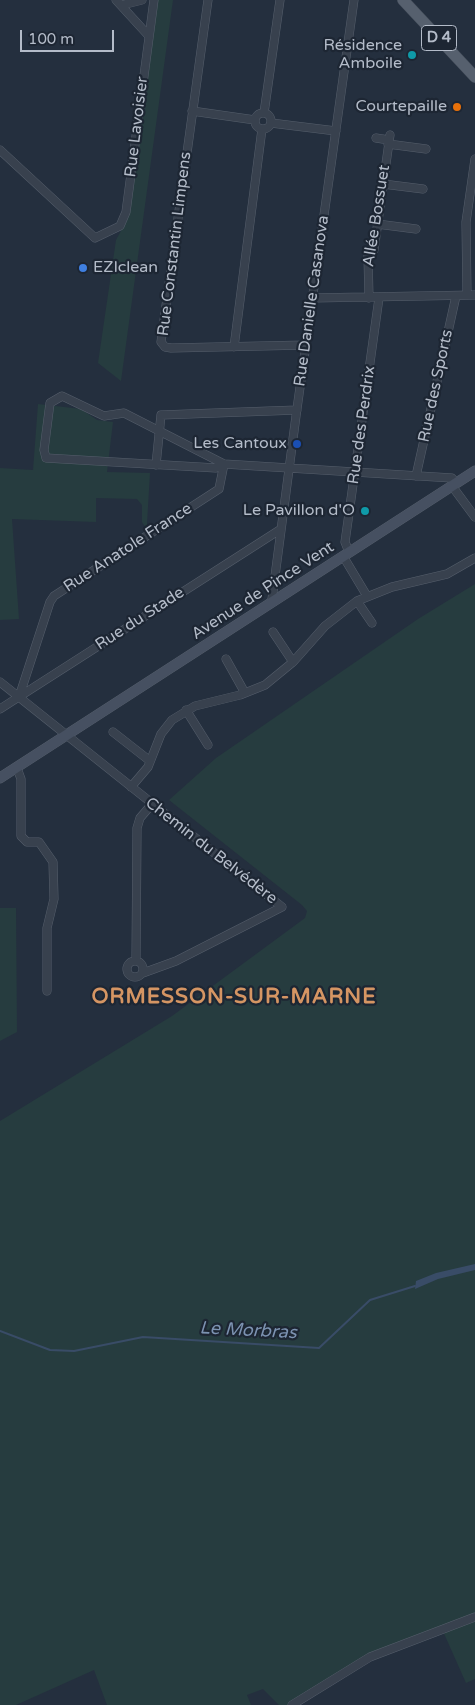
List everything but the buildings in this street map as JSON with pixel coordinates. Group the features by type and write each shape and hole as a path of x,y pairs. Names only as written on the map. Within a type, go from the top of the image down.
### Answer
{"main road":[{"name":"D 4","path":"403,0 475,77"},
{"name":"Avenue de Pince Vent","path":"0,778 475,471"}],"street":[{"path":"119,2 142,0"},
{"name":"Rue Lavoisier","path":"0,150 95,238 120,226 126,212 154,0"},
{"name":"Rue Constantin Limpens","path":"208,0 161,342 165,347 171,348 306,345"},
{"path":"264,113 280,0"},
{"name":"Rue Danielle Casanova","path":"274,602 272,596 289,468 354,0"},
{"path":"119,2 148,35"},
{"path":"192,111 255,120"},
{"path":"264,113 257,116 255,120 256,126 262,129 268,127 271,122"},
{"path":"264,113 269,116 271,122"},
{"path":"271,122 336,131"},
{"path":"234,347 262,129"},
{"path":"376,138 426,148"},
{"name":"Allée Bossuet","path":"369,298 368,256 374,250 389,140"},
{"path":"312,298 471,295 465,229 475,159"},
{"path":"383,184 423,188"},
{"path":"377,224 416,229"},
{"name":"Rue des Sports","path":"416,476 456,296"},
{"name":"Rue des Perdrix","path":"346,554 345,542 356,472 378,298"},
{"path":"224,464 216,468 53,460 46,458 44,450 50,403 62,396 104,416 124,413 224,464 452,478 454,485 475,517"},
{"path":"156,465 161,414 220,414 297,410"},
{"name":"Rue Anatole France","path":"19,697 50,602 54,596 220,489 224,464"},
{"name":"Rue du Stade","path":"0,709 281,529"},
{"path":"346,554 367,596"},
{"path":"131,787 150,761 161,734 172,720 186,710 245,693 265,685 292,662 325,626 357,601 408,582 447,574 475,558"},
{"path":"357,601 373,625"},
{"path":"273,632 292,662"},
{"path":"226,659 245,693"},
{"name":"Chemin du Belvédère","path":"0,682 282,907 176,961 143,973"},
{"path":"186,710 208,745"},
{"path":"113,732 150,761"},
{"path":"16,768 21,779 21,836 27,842 39,842 54,862 53,903 47,928 47,991"},
{"path":"136,960 137,828 140,818 152,804"},
{"path":"136,960 143,964 143,973 134,977 127,971 130,962 136,960"},
{"path":"292,1705 370,1657 475,1618"}],"green space":[{"path":"158,0 173,0 121,381 98,363 116,240 128,218"},
{"path":"38,404 81,409 97,420 113,422 107,472 150,473 147,524 150,528 147,530 142,522 142,505 137,499 96,498 96,522 12,519 19,619 0,620 0,468 33,470"},
{"path":"475,584 475,1679 466,1683 442,1629 370,1657 292,1705 279,1705 263,1689 247,1695 251,1705 107,1705 94,1670 16,1705 0,1705 0,1121 172,1016 305,918 307,911 302,905 169,800 216,758 418,619"},
{"path":"0,908 16,908 17,1032 0,1041"}],"water":[{"path":"475,1264 475,1270 438,1279 415,1289 416,1281 436,1273"}],"waterway":[{"name":"Le Morbras","path":"0,1331 50,1350 74,1351 143,1337 319,1348 370,1300 415,1286"}],"place":[{"name":"Résidence Amboile","path":"412,55"},
{"name":"Courtepaille","path":"457,107"},
{"name":"EZIclean","path":"83,268"},
{"name":"Les Cantoux","path":"297,444"},
{"name":"Le Pavillon d'O","path":"365,511"}],"district":[{"name":"ORMESSON-SUR-MARNE","path":"234,997"}]}
